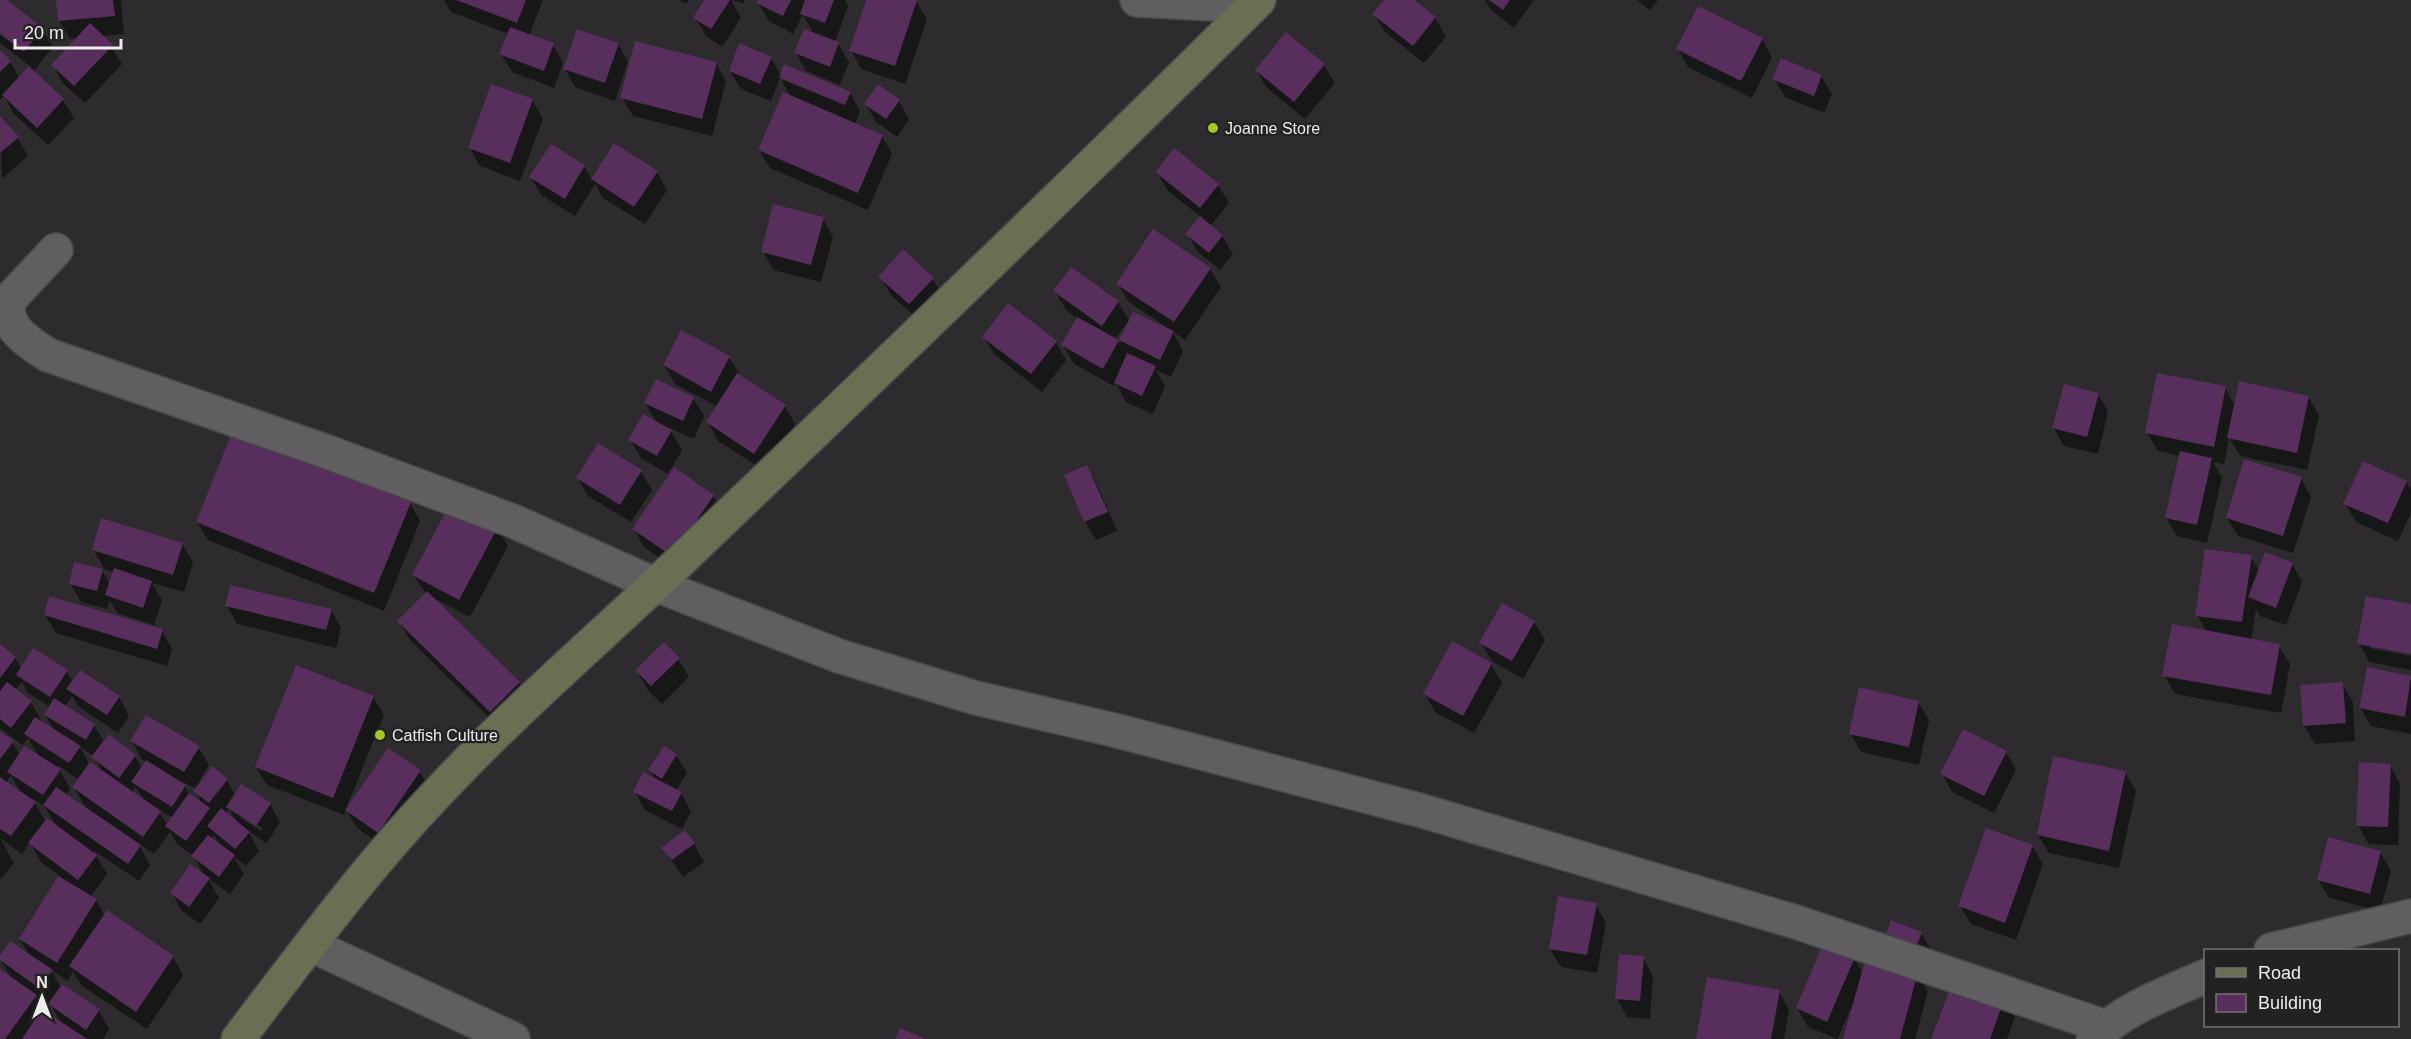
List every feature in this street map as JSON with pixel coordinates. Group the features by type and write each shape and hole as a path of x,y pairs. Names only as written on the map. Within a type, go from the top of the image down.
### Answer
{"street":[{"path":"1137,0 1255,3"},
{"path":"238,1039 387,850 430,800 1045,212 1255,3"},
{"path":"56,250 10,299 6,307 8,323 27,342 48,355 513,521 656,585 839,656 976,698 1114,730 1419,810 1796,922 2099,1033 2156,998 2204,976"},
{"path":"2279,949 2411,916"},
{"path":"311,945 513,1039"}],"building":[{"path":"0,0 7,0 43,28 24,52 0,34"},
{"path":"56,0 113,0 115,16 58,21"},
{"path":"456,0 526,0 517,23"},
{"path":"704,0 730,0 711,29 693,18"},
{"path":"758,0 791,0 783,16 756,3"},
{"path":"805,0 834,0 825,23 800,14"},
{"path":"866,0 917,0 895,66 849,51"},
{"path":"1384,0 1414,0 1436,17 1413,46 1372,14"},
{"path":"1489,0 1510,0 1503,10"},
{"path":"1698,6 1763,38 1741,81 1676,49"},
{"path":"90,23 113,45 74,86 51,65"},
{"path":"510,27 554,43 544,71 499,54"},
{"path":"577,29 619,43 605,83 563,69"},
{"path":"804,29 839,42 830,67 794,53"},
{"path":"1286,32 1325,64 1294,102 1255,70"},
{"path":"635,41 717,62 702,119 620,98"},
{"path":"739,43 772,57 760,84 729,71"},
{"path":"0,50 11,61 0,72"},
{"path":"1781,58 1822,75 1814,96 1772,79"},
{"path":"784,64 851,92 845,105 779,78"},
{"path":"29,66 64,99 37,128 2,95"},
{"path":"491,84 533,99 510,163 468,148"},
{"path":"878,84 900,100 886,119 864,104"},
{"path":"783,92 883,135 858,193 758,150"},
{"path":"0,116 19,137 0,153"},
{"path":"614,143 658,171 634,207 591,179"},
{"path":"551,144 585,165 565,199 529,177"},
{"path":"1174,148 1219,184 1200,208 1155,172"},
{"path":"773,204 824,217 811,265 761,252"},
{"path":"1200,216 1223,235 1209,253 1185,234"},
{"path":"1153,229 1211,268 1174,322 1116,284"},
{"path":"903,249 934,278 909,304 878,277"},
{"path":"1071,267 1119,301 1102,326 1053,291"},
{"path":"1008,303 1057,341 1031,374 982,337"},
{"path":"1133,312 1174,331 1160,360 1119,340"},
{"path":"1077,317 1119,340 1103,369 1061,345"},
{"path":"681,330 730,356 711,392 663,365"},
{"path":"1127,353 1156,366 1142,396 1114,383"},
{"path":"737,373 786,405 754,454 706,422"},
{"path":"2157,373 2226,386 2214,447 2145,433"},
{"path":"656,379 694,397 683,421 644,403"},
{"path":"2239,381 2309,396 2297,453 2227,438"},
{"path":"2064,384 2099,393 2087,437 2052,428"},
{"path":"643,414 672,430 657,456 628,440"},
{"path":"233,430 411,502 374,593 196,522"},
{"path":"598,443 642,470 620,505 576,478"},
{"path":"2180,451 2212,458 2197,525 2165,518"},
{"path":"2244,459 2302,477 2283,536 2226,518"},
{"path":"2363,461 2407,481 2388,523 2343,504"},
{"path":"1087,465 1108,512 1084,522 1064,475"},
{"path":"674,467 714,495 672,556 632,529"},
{"path":"451,502 498,527 459,600 412,575"},
{"path":"101,518 183,543 173,575 92,550"},
{"path":"2205,549 2252,555 2242,622 2195,616"},
{"path":"2265,552 2293,563 2276,608 2248,597"},
{"path":"74,562 103,569 97,591 69,584"},
{"path":"114,568 152,581 143,608 105,595"},
{"path":"230,585 332,609 326,630 225,606"},
{"path":"427,591 520,682 490,712 397,621"},
{"path":"49,596 163,629 157,649 44,615"},
{"path":"2366,596 2411,604 2411,654 2357,644"},
{"path":"1502,603 1535,621 1512,661 1479,643"},
{"path":"2172,624 2280,644 2271,695 2162,676"},
{"path":"1452,641 1492,663 1463,716 1423,694"},
{"path":"664,642 680,658 651,686 635,670"},
{"path":"0,644 16,657 0,678"},
{"path":"33,648 68,670 50,697 16,675"},
{"path":"296,665 374,696 333,798 255,767"},
{"path":"2367,667 2411,676 2405,717 2359,708"},
{"path":"80,670 120,696 107,715 66,689"},
{"path":"7,682 32,701 11,728 0,719 0,691"},
{"path":"2343,682 2346,723 2303,726 2300,685"},
{"path":"1859,687 1919,701 1909,747 1849,734"},
{"path":"54,698 95,724 86,740 44,715"},
{"path":"146,715 200,746 184,772 130,741"},
{"path":"35,717 81,746 69,763 24,734"},
{"path":"1963,729 2007,751 1984,796 1940,774"},
{"path":"0,731 14,741 0,759"},
{"path":"109,734 136,755 119,778 91,757"},
{"path":"24,746 61,769 43,795 7,772"},
{"path":"664,746 677,754 662,779 648,770"},
{"path":"388,748 421,770 378,833 345,810"},
{"path":"2053,756 2126,771 2109,851 2037,835"},
{"path":"146,760 186,785 172,807 131,782"},
{"path":"90,762 161,811 143,837 72,787"},
{"path":"2359,762 2391,764 2388,827 2356,826"},
{"path":"212,766 228,779 209,803 193,791"},
{"path":"643,772 682,792 672,811 633,792"},
{"path":"0,777 36,802 11,836 0,829"},
{"path":"241,784 271,803 256,826 226,807"},
{"path":"56,787 141,845 128,864 43,805"},
{"path":"189,793 210,808 186,841 165,826"},
{"path":"221,808 250,832 235,849 207,826"},
{"path":"47,818 97,855 78,880 28,843"},
{"path":"1986,828 2033,845 2005,923 1958,906"},
{"path":"685,830 695,843 672,860 661,848"},
{"path":"208,835 235,855 219,877 191,856"},
{"path":"2328,837 2381,851 2370,894 2317,880"},
{"path":"190,864 210,878 189,907 170,893"},
{"path":"58,876 97,899 57,963 19,939"},
{"path":"1558,896 1597,903 1587,955 1549,949"},
{"path":"107,910 174,956 136,1012 69,966"},
{"path":"1891,920 1922,932 1916,948 1885,936"},
{"path":"10,941 53,970 40,989 0,960 0,955"},
{"path":"1823,944 1855,957 1827,1022 1796,1008"},
{"path":"1619,954 1644,956 1640,1001 1615,999"},
{"path":"1866,957 1918,972 1900,1039 1843,1039"},
{"path":"0,969 37,995 5,1039 0,1039"},
{"path":"1707,977 1780,990 1771,1039 1696,1039"},
{"path":"1954,978 2005,997 1990,1039 1931,1039"},
{"path":"62,984 100,1009 86,1030 48,1004"},
{"path":"42,1009 87,1039 22,1039"},
{"path":"900,1028 926,1039 895,1039"}],"place":[{"name":"Joanne Store","path":"1213,128"},
{"name":"Catfish Culture","path":"380,735"}]}
